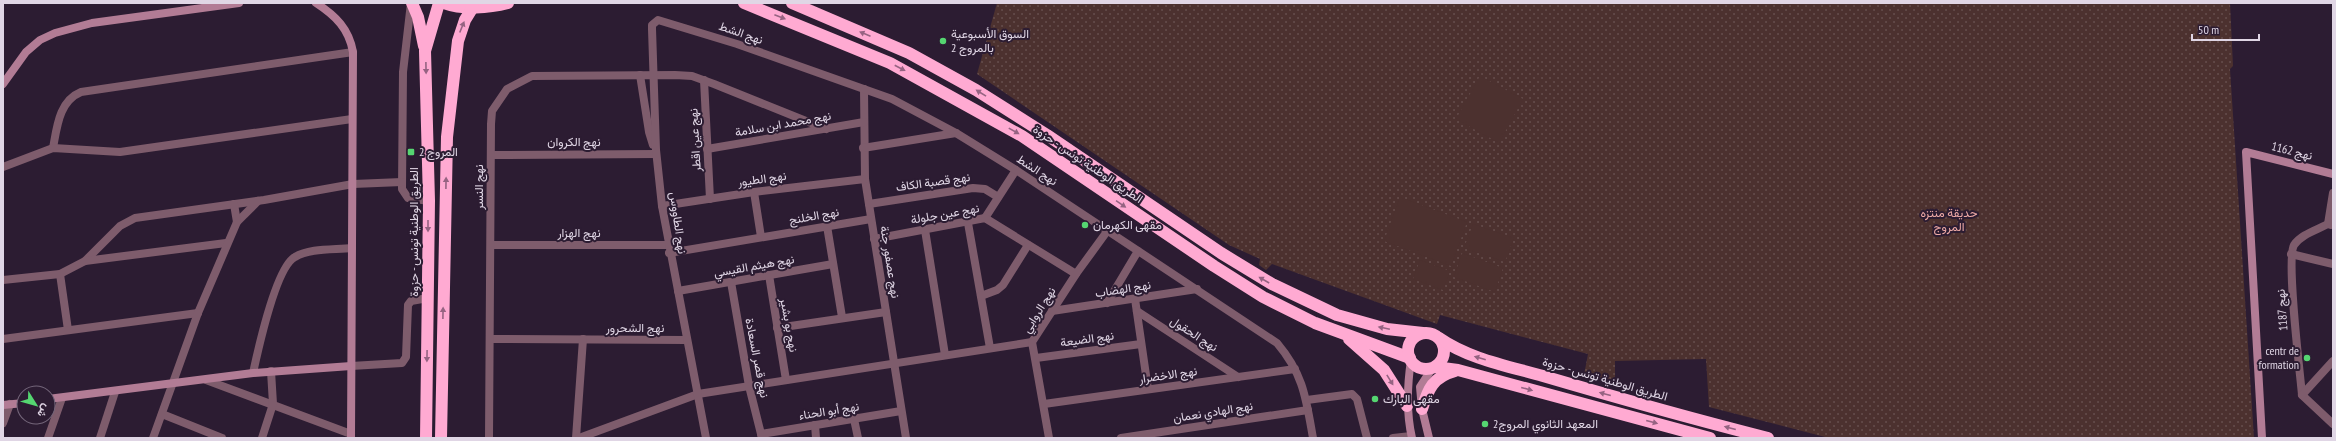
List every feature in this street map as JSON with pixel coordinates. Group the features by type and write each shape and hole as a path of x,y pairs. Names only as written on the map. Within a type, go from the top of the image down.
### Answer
{"highway":[{"path":"412,3 421,28 425,51"},
{"name":"الطريق الوطنية تونس - حزوة","path":"426,438 429,201 425,51 439,3"},
{"path":"444,3 499,6 508,3"},
{"name":"الطريق الوطنية تونس - حزوة","path":"744,3 890,63 922,80 1022,136 1214,266 1263,297 1342,334 1411,359"},
{"name":"الطريق الوطنية تونس - حزوة","path":"792,3 909,53 976,90 1047,135 1221,253 1272,284 1337,315 1387,330 1423,333"},
{"path":"441,438 447,138 458,41 470,5"},
{"path":"1434,367 1442,360 1444,351 1439,338 1428,333 1423,333 1416,336 1410,343 1408,350 1411,359 1421,368 1434,367 1458,370 1710,438"},
{"path":"1342,334 1384,370 1407,406"},
{"name":"الطريق الوطنية تونس - حزوة","path":"1439,338 1450,346 1470,355 1593,391 1768,438"},
{"path":"1422,410 1426,396 1436,380 1443,374 1458,370"}],"street":[{"path":"3,84 26,52 40,40 55,33 92,23 239,3"},
{"path":"206,380 273,404 351,436 353,52 351,41 341,22 316,3"},
{"path":"412,3 403,66 402,182 404,194 408,198 429,201"},
{"name":"نهج الطاووس","path":"666,21 658,20 652,25 652,75 656,152 668,249 678,291 686,340 706,438"},
{"name":"نهج الشط","path":"666,21 892,99 956,133 1016,170 1274,340 1288,356 1307,400 1313,438"},
{"path":"53,148 62,108 75,95 81,92 353,52"},
{"path":"640,75 649,132 656,152"},
{"name":"نهج النسر","path":"489,438 492,111 507,89 523,79 532,76 692,76 826,129"},
{"name":"نهج عين اقطر","path":"704,80 710,199"},
{"name":"نهج عصفور جنة","path":"864,89 863,148 865,179 906,438"},
{"path":"3,167 53,148 120,152 352,119"},
{"name":"نهج محمد ابن سلامة","path":"707,149 864,122"},
{"path":"863,148 956,133"},
{"name":"نهج الكروان","path":"491,154 656,152"},
{"name":"نهج 1162","path":"2262,438 2246,152 2333,174"},
{"path":"985,218 1016,170"},
{"name":"نهج الطيور","path":"662,206 754,192 865,179"},
{"path":"3,280 60,274 85,261 120,226 135,218 258,201 353,184 402,182"},
{"name":"نهج قصبة الكاف","path":"869,204 973,188 984,189 998,197"},
{"path":"754,192 761,237"},
{"path":"2333,193 2331,224 2297,241 2291,254 2333,264"},
{"path":"153,438 174,385 198,313 226,243 237,222 258,201"},
{"path":"234,204 237,222"},
{"name":"نهج عين جلولة","path":"874,239 968,223 985,218 1076,274"},
{"name":"نهج الخلنج","path":"668,249 761,237 871,219"},
{"path":"968,223 990,348"},
{"path":"827,226 842,317"},
{"path":"925,230 945,355"},
{"name":"نهج الروابي","path":"1049,438 1032,342 1076,274 1108,230"},
{"path":"85,261 226,243"},
{"name":"نهج الهزار","path":"491,245 668,249"},
{"path":"981,296 997,290 1003,285 1028,245"},
{"path":"253,373 270,307 287,264 294,257 310,252 352,248"},
{"path":"1107,303 1138,251"},
{"name":"نهج 1187","path":"2291,254 2295,321 2302,395"},
{"name":"نهج هيثم القيسي","path":"678,291 833,264"},
{"path":"60,274 68,330"},
{"name":"نهج بو بشير","path":"769,275 786,380"},
{"name":"نهج قصر السعادة","path":"731,282 749,386 761,436"},
{"name":"نهج الهضاب","path":"1052,311 1197,289"},
{"path":"56,399 174,385 271,371 402,363 406,358 408,305 414,300 428,298"},
{"path":"1135,299 1148,389"},
{"name":"نهج الحقول","path":"1137,311 1238,377"},
{"path":"778,328 842,317 886,312"},
{"path":"3,339 198,313"},
{"name":"نهج الشحرور","path":"490,340 686,340"},
{"path":"576,438 583,340"},
{"path":"579,438 698,394 1032,342"},
{"name":"نهج الضيعة","path":"1036,358 1141,344"},
{"path":"1394,438 1411,437 1407,406 1407,384 1411,359"},
{"path":"2332,420 2302,395 2333,361"},
{"path":"1429,438 1422,410 1420,387 1434,367"},
{"name":"نهج الاخضرار","path":"1044,404 1295,370"},
{"path":"262,438 273,404 271,371"},
{"path":"100,438 115,392"},
{"path":"1307,400 1352,394 1357,399 1367,438"},
{"path":"48,438 62,398"},
{"path":"3,423 6,405 16,403"},
{"name":"نهج الهادي نعمان","path":"1121,438 1308,410"},
{"name":"نهج أبو الحناء","path":"761,436 815,425 901,411"},
{"path":"162,414 222,438"},
{"path":"854,419 858,438"},
{"path":"815,425 816,438"}],"green space":[{"name":"حديقة منتزه المروج","path":"997,3 2230,3 2233,66 2230,69 2254,438 1829,438 1709,407 1706,359 1615,361 1615,383 1584,375 1588,354 1440,315 1437,324 1272,264 1266,270 1259,265 1260,259 1229,245 977,74"},
{"path":"1480,76 1523,99 1499,143 1456,119"},
{"path":"1400,197 1467,222 1451,266 1384,241"},
{"path":"1473,224 1514,238 1505,262 1464,248"},
{"path":"1462,253 1503,268 1495,292 1454,277"},
{"path":"1420,260 1450,271 1443,290 1413,279"}],"place":[{"name":"السوق الأسبوعية بالمروج 2","path":"943,41"},
{"name":"المروج 2","path":"411,152"},
{"name":"مقهى الكهرمان","path":"1085,225"},
{"name":"centr de formation","path":"2307,358"},
{"name":"مقهى البارك","path":"1375,399"},
{"name":"المعهد الثانوي المروج2","path":"1485,424"}]}
